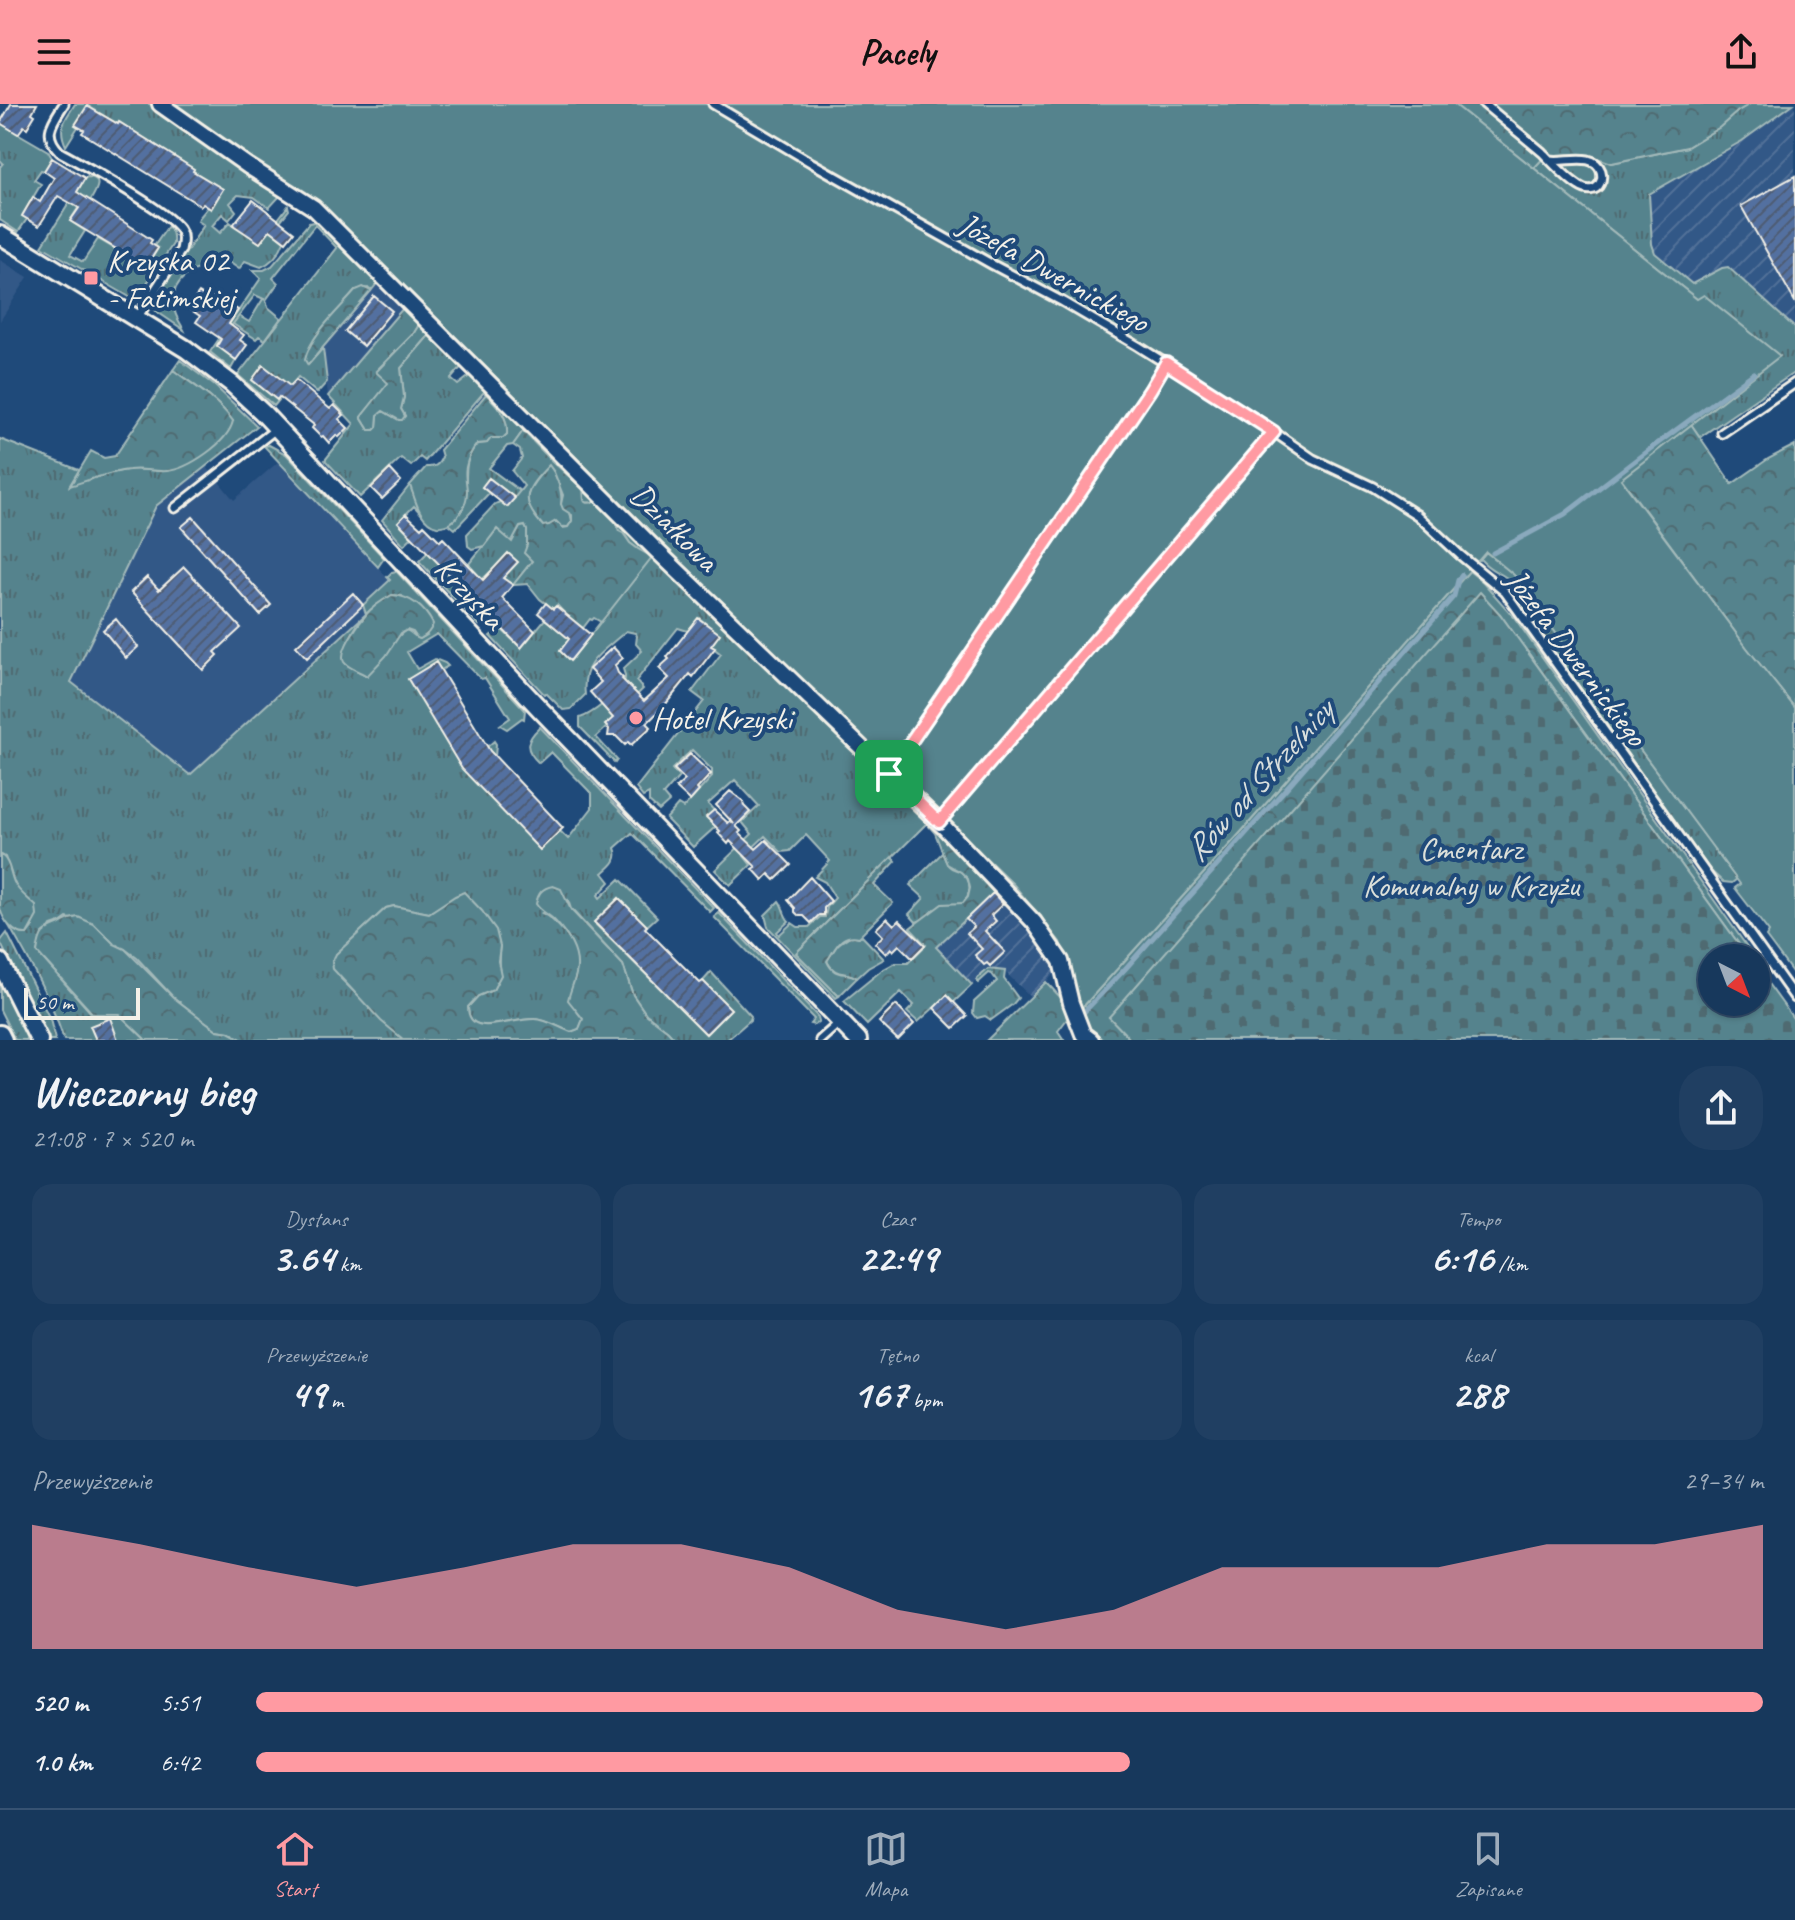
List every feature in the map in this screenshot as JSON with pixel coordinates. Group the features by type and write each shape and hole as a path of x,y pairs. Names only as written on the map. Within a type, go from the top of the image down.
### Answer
{"street":[{"name":"Działkowa","path":"160,104 314,208 656,550 939,822 1034,922 1061,961 1071,1003 1083,1034 1091,1040"},
{"name":"Krzyska","path":"0,235 186,349 232,384 858,1040"},
{"path":"0,962 39,1040"},
{"path":"0,1034 3,1040"}],"lane":[{"path":"64,104 49,130 53,145 167,215 181,232 181,250 137,318"},
{"name":"Józefa Dwernickiego","path":"713,104 812,163 1063,302 1166,363 1313,459 1373,487 1417,515 1505,592 1795,998"},
{"path":"1484,104 1580,188 1596,188 1601,181 1602,173 1598,165 1590,159 1550,160"},
{"path":"889,774 1166,363"},
{"path":"1722,433 1795,383"},
{"path":"175,508 277,428"},
{"path":"939,822 1274,432"},
{"path":"820,1040 841,1022"}],"shaded area":[{"path":"1793,104 1795,328 1774,351 1704,295 1601,221 1742,141"},
{"path":"0,260 28,277 0,321"},
{"path":"379,281 404,307 328,396 323,348"},
{"path":"278,462 390,580 364,605 367,613 190,775 71,682 156,506 206,466 234,500"},
{"path":"994,893 1025,929 1029,926 1052,959 1056,972 1031,997 1004,971 988,969 972,985 936,947"}],"green space":[{"path":"75,104 152,104 278,192 280,196 269,208 254,197 238,195 230,203 236,211 229,220 222,214 212,226 220,233 230,222 260,243 288,206 289,210 272,231 284,241 278,253 261,267 245,261 239,269 226,260 221,267 201,268 184,277 178,284 173,301 184,330 150,307 204,225 198,221 199,218 223,189 88,106 66,146 62,129"},
{"path":"169,104 1454,104 1697,299 1704,295 1780,356 1621,479 1795,708 1795,976 1766,937 1769,932 1735,888 1740,884 1514,575 1486,552 1081,1009 1060,942 1014,885 663,544 326,208"},
{"path":"1454,104 1750,104 1687,147 1612,163 1588,155 1547,154 1534,168"},
{"path":"1750,104 1793,104 1742,141 1649,194 1655,253 1692,284 1728,267 1795,328 1795,372 1700,437 1691,424 1779,356 1698,300 1534,168 1547,154 1588,155 1612,163 1687,147"},
{"path":"0,123 48,151 52,158 34,180 41,184 22,216 27,219 18,232 0,220 0,167 3,163 0,160"},
{"path":"88,177 98,183 89,203 83,200 70,221 85,231 70,255 83,262 98,239 146,267 158,248 155,245 168,226 172,232 173,244 137,298 133,299 42,246"},
{"path":"317,218 379,281 371,291 368,288 356,290 315,338 308,365 323,348 327,382 317,393 298,377 274,406 238,375 337,248 315,225 273,278 278,283 266,300 255,295 217,345 236,360 231,369 210,352 261,278 253,270 272,266 309,223"},
{"path":"363,287 371,291 308,365 305,360 308,351 319,332 356,290"},
{"path":"263,299 281,318 265,340 259,336 256,339 233,324 239,316 249,322"},
{"path":"404,307 420,323 376,371 389,383 361,417 369,430 377,427 378,414 383,411 399,420 405,416 401,409 404,397 401,368 431,333 463,365 451,379 458,385 472,374 567,465 738,639 763,659 932,820 1005,898 1004,903 929,821 797,952 839,996 836,998 768,927 765,915 779,901 789,921 777,932 779,935 792,923 798,927 809,927 820,917 825,917 827,907 835,898 825,882 815,877 830,861 806,835 790,851 781,852 765,836 744,856 751,865 730,885 715,870 752,834 742,822 759,806 735,780 708,804 723,820 693,847 666,819 678,805 683,808 712,777 712,770 692,750 672,769 679,777 663,795 669,802 659,811 649,802 649,794 643,797 636,788 704,701 692,692 721,654 711,646 719,634 699,618 688,631 678,628 636,681 643,689 596,737 617,760 615,763 580,727 580,718 591,713 621,687 625,679 623,669 642,651 636,644 635,633 626,631 595,658 586,674 585,695 571,709 563,710 490,636 500,628 521,648 545,619 552,624 563,610 580,626 560,651 571,660 651,557 630,543 619,531 615,520 597,502 584,501 583,489 523,431 489,468 520,491 515,498 489,478 482,487 489,493 455,529 449,524 464,504 470,454 477,444 487,443 491,438 503,438 507,434 504,416 484,392 425,461 420,457 411,466 401,458 360,497 325,460 354,424 328,396"},
{"path":"420,323 431,333 401,368 404,397 401,409 405,416 399,420 383,411 378,415 377,427 369,430 361,417 388,383 376,372"},
{"path":"180,360 215,386 257,426 156,506 71,682 190,775 366,614 363,605 396,571 525,710 524,719 507,729 500,725 510,718 485,678 481,679 437,634 407,652 417,669 435,659 448,666 441,670 435,662 409,679 487,747 494,741 495,757 540,849 560,831 568,839 592,808 592,794 551,752 539,763 534,758 528,745 540,727 714,908 710,912 632,833 615,848 616,859 603,873 610,882 598,895 600,898 620,879 657,917 647,926 619,898 594,923 706,1034 731,1009 703,981 711,972 751,1016 727,1040 676,1040 646,1014 633,995 623,965 571,909 568,900 542,913 564,932 578,958 571,994 583,1019 579,1029 571,1032 539,1019 492,1025 475,1023 468,1007 478,996 493,990 500,946 441,906 429,913 394,906 386,908 336,954 341,979 404,1040 243,1040 229,1032 217,1030 173,997 137,958 114,944 94,924 67,918 51,926 37,952 92,1014 119,1014 146,1040 64,1040 45,993 5,919 20,933 27,934 33,926 5,857 0,854 0,439 79,470 70,485 132,469 165,471 233,421 213,400 173,370","holes":["392,595 402,596 427,635 420,639 406,630 357,670 346,664 344,653 354,631 369,611"]},
{"path":"173,370 213,400 233,421 224,438 206,454 176,469 122,471 70,486 91,451 104,458 115,456"},
{"path":"486,394 504,417 507,434 503,438 491,438 487,443 477,444 466,467 467,492 462,510 449,524 431,524 419,510 410,485 426,467 439,462 442,457 440,450"},
{"path":"1691,424 1732,484 1795,445 1795,708 1621,478"},
{"path":"523,431 583,489 585,502 596,502 615,520 619,531 630,543 652,557 601,622 590,619 583,628 557,605 553,609 540,599 528,584 513,585 532,561 524,553 527,545 525,526 520,527 512,542 497,529 484,546 472,549 468,546 467,534 495,504 500,502 507,507 524,486 512,471 522,458 520,450 513,445","holes":["549,465 563,495 563,509 572,515 568,527 563,528 556,521 543,526 528,501 530,488 541,473"]},
{"path":"269,445 286,454 384,558 378,567 264,446"},
{"path":"549,464 558,483 561,504 570,512 572,521 568,527 543,526 531,513 528,504 532,486"},
{"path":"410,485 419,510 426,519 414,506 398,522 412,537 404,545 382,520"},
{"path":"525,526 532,561 513,585 491,571 468,593 488,614 479,625 419,561 428,552 468,565 497,529 516,534 520,527"},
{"path":"1486,552 1514,574 1737,879 1732,883 1723,882 1710,870 1526,611 1514,585 1480,559"},
{"path":"1454,559 1483,582 1514,617 1745,944 1739,944 1500,614 1109,1017 1131,1040 1103,1040 1090,1029 1081,1009 1450,593"},
{"name":"Cmentarz Komunalny w Krzyżu","path":"1480,592 1500,614 1739,944 1698,944 1698,1016 1770,1016 1770,986 1795,1021 1795,1040 1131,1040 1109,1017"},
{"path":"392,595 417,604 433,624 420,639 407,630 401,633 386,656 367,676 344,662 346,644 368,612"},
{"path":"930,820 994,893 936,947 972,985 954,1002 947,996 918,1022 907,1012 914,1005 901,992 867,1025 844,1001 882,970 895,963 908,963 926,945 910,928 942,904 963,903 968,897 968,879 947,864 935,833 926,823"},
{"path":"942,853 949,866 968,879 968,895 963,903 933,910 925,919 916,922 909,914 924,898 910,885"},
{"path":"0,854 8,863 18,889 36,906 37,916 27,934 14,930 1,913"},
{"path":"892,857 896,861 874,885 893,903 859,937 843,939 827,961 833,970 857,978 839,996 796,953"},
{"path":"553,886 561,889 571,910 623,965 633,995 646,1014 676,1040 404,1040 381,1021 333,969 336,954 386,908 394,906 429,913 464,892 496,930 500,946 498,961 501,975 493,990 478,996 468,1007 475,1023 492,1025 535,1019 571,1032 579,1029 583,1019 568,1000 576,974 575,952 560,927 536,904 541,892"},
{"path":"719,913 819,1021 810,1024 814,1019 714,917"},
{"path":"78,917 94,924 114,944 125,949 173,997 195,1014 217,1030 229,1032 243,1040 146,1040 119,1014 93,1014 37,952 41,936 46,931"},
{"path":"7,933 50,1019 55,1040 49,1040 0,942"},
{"path":"851,935 861,935 884,959 857,978 837,972 827,961 837,945"},
{"path":"988,969 1005,971 1004,979 1018,998 991,1020 985,1016 977,1018 973,1013 974,1002 997,981 989,973 978,983 976,980"},
{"path":"0,980 30,1040 15,1040 0,1010"},
{"path":"1046,982 1064,1001 1067,1019 1058,1031 1064,1040 987,1040"}],"building":[{"path":"11,104 37,104 27,128 24,126 18,134 0,123"},
{"path":"87,106 119,122 223,189 211,209 203,204 201,206 82,133 84,130 75,125"},
{"path":"52,158 85,178 77,192 152,240 150,243 158,248 146,267 70,221 79,208 58,196 39,226 22,216 33,197 40,202 54,178 44,171"},
{"path":"1795,176 1795,302 1741,206"},
{"path":"253,200 294,232 286,242 270,230 260,243 233,225"},
{"path":"199,293 211,300 215,295 238,310 229,324 244,335 240,340 247,345 236,360 217,346 221,339 196,322 200,316 188,308"},
{"path":"374,296 392,311 363,346 345,331"},
{"path":"263,365 290,386 296,380 330,409 334,405 344,415 339,419 348,428 329,443 312,428 314,425 252,380"},
{"path":"390,469 401,481 382,499 371,488"},
{"path":"489,478 515,498 507,507 482,487"},
{"path":"406,514 421,528 424,525 440,541 443,538 483,580 508,553 518,562 503,578 513,585 502,598 535,631 521,648 398,522"},
{"path":"193,517 271,605 260,615 181,527"},
{"path":"184,567 241,628 215,652 218,655 203,670 131,592 147,577 159,590"},
{"path":"353,593 363,605 307,658 296,646"},
{"path":"546,603 553,609 556,606 591,635 570,661 560,651 569,639 538,613"},
{"path":"698,618 720,634 711,646 715,648 693,677 690,674 647,723 651,727 631,745 628,742 625,745 616,736 608,736 609,729 605,725 613,718 590,692 601,682 589,669 613,647 623,658 615,665 618,673 644,701 669,678 659,668"},
{"path":"116,619 138,647 126,658 103,630"},
{"path":"436,662 490,751 563,828 540,850 462,769 408,679"},
{"path":"690,754 711,774 690,801 676,788 685,780 674,769"},
{"path":"730,791 743,801 750,812 736,826 741,831 739,833 756,849 766,840 791,865 775,880 769,874 763,880 753,869 756,867 730,841 728,844 706,817 714,810 728,823 731,820 716,805"},
{"path":"810,877 831,901 824,908 824,915 819,915 811,923 795,912 788,900"},
{"path":"993,893 1003,904 991,915 996,921 985,931 1005,952 990,966 987,963 984,965 975,955 982,949 967,933 974,927 966,919"},
{"path":"619,898 700,983 703,981 731,1009 706,1034 594,922"},
{"path":"887,918 894,925 899,920 925,945 912,958 899,945 886,954 875,943 883,936 876,929"},
{"path":"947,995 967,1016 954,1028 934,1008"},
{"path":"896,1005 914,1024 898,1040 879,1022"},
{"path":"110,1018 118,1040 96,1040 90,1026"}],"waterway":[{"name":"Rów od Strzelnicy","path":"1493,553 1565,514 1754,373"},
{"name":"Rów od Strzelnicy","path":"1083,1013 1454,596 1462,575"}],"place":[{"name":"Krzyska 02 - Fatimskiej","path":"91,278"},
{"name":"Hotel Krzyski","path":"636,718"}],"route":[{"path":"1166,363 1274,432 939,822 889,774 1166,363"}]}
